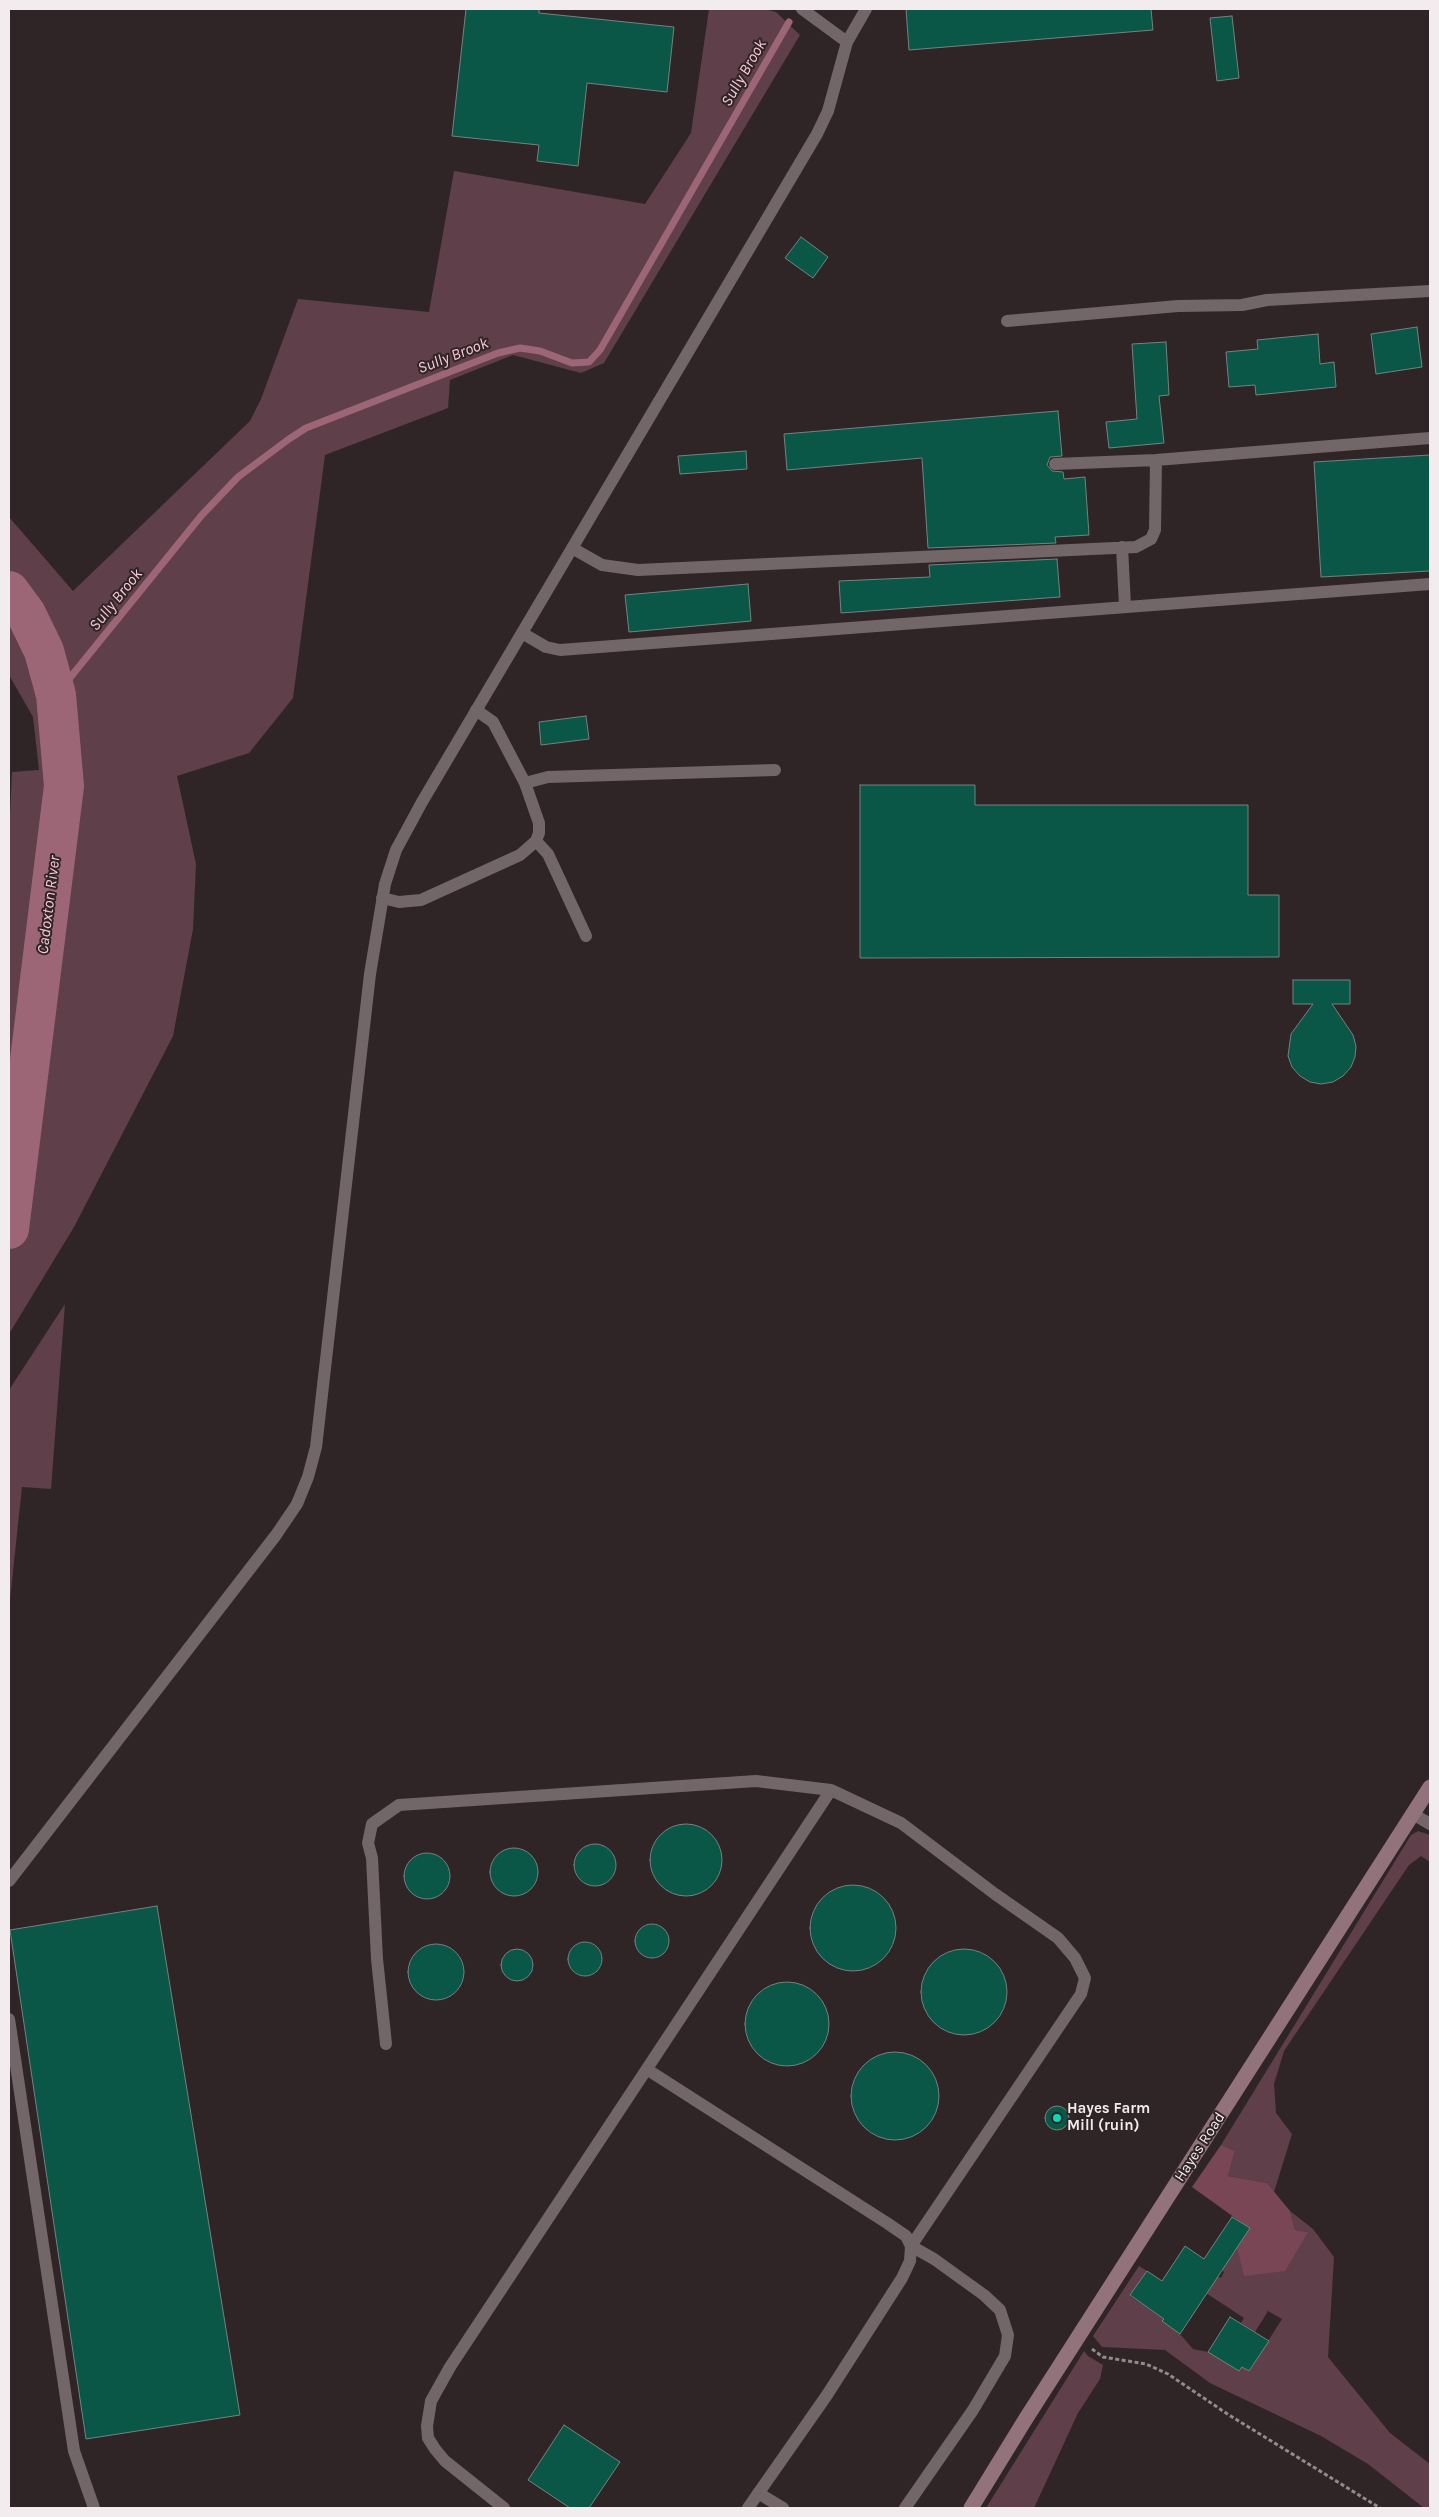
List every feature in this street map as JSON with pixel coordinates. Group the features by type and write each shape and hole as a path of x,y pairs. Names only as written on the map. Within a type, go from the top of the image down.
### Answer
{"street":[{"name":"Hayes Road","path":"971,2508 1430,1787"}],"lane":[{"path":"802,9 847,42"},
{"path":"9,1881 276,1536 297,1504 308,1477 316,1447 370,974 382,898 396,850 476,710 817,134 828,111 847,42 866,9"},
{"path":"1007,321 1178,306 1242,305 1267,300 1430,291"},
{"path":"1055,464 1156,460 1430,438"},
{"path":"572,548 602,565 624,570 638,570 1122,547 1144,544 1150,539 1155,530 1156,460"},
{"path":"1122,547 1124,606"},
{"path":"522,633 546,647 560,650 1430,584"},
{"path":"382,898 399,902 421,900 520,856 536,841 539,833 539,823 525,783 493,722 476,710"},
{"path":"525,783 548,777 775,770"},
{"path":"536,841 548,854 586,936"},
{"path":"386,2044 376,1959 372,1858 368,1843 372,1824 399,1805 756,1781 831,1790 901,1823 995,1894 1058,1938 1075,1958 1085,1978 1081,1994 910,2246"},
{"path":"504,2508 445,2460 435,2449 428,2438 426,2426 431,2401 450,2367 648,2070 831,1790"},
{"path":"1413,1814 1430,1824"},
{"path":"9,2020 74,2451 94,2508"},
{"path":"648,2070 893,2226 906,2236 910,2246 910,2261 902,2278 827,2396 748,2508"},
{"path":"905,2508 977,2402 1004,2356 1008,2335 1000,2310 934,2259 910,2246"},
{"path":"758,2493 783,2508"}],"path":[{"path":"1077,2339 1103,2356 1146,2364 1168,2374 1229,2415 1380,2508"}],"shaded area":[{"path":"709,9 764,9 776,12 800,35 604,363 581,373 513,355 450,380 448,408 325,455 293,698 249,753 177,776 196,864 193,929 173,1036 74,1227 9,1334 9,836 12,772 39,770 33,717 9,675 9,517 73,591 250,421 261,399 298,299 429,312 454,171 645,204 691,133"},
{"path":"65,1304 51,1489 22,1487 9,1609 9,1390"},
{"path":"1418,1831 1430,1835 1430,1862 1421,1856 1409,1865 1284,2051 1274,2084 1276,2113 1292,2134 1274,2192 1267,2183 1228,2176 1235,2151 1221,2145 1411,1835"},
{"path":"1221,2145 1235,2151 1228,2176 1267,2183 1290,2211 1295,2230 1308,2232 1285,2271 1244,2276 1237,2247 1249,2228 1192,2187"},
{"path":"1290,2211 1313,2229 1334,2257 1328,2357 1390,2433 1430,2464 1430,2508 1424,2508 1368,2464 1321,2436 1210,2383 1165,2350 1102,2347 1093,2336 1139,2266 1147,2271 1130,2296 1164,2319 1162,2321 1180,2334 1193,2349 1208,2352 1239,2371 1242,2367 1249,2371 1282,2319 1268,2311 1255,2332 1241,2323 1244,2318 1206,2293 1217,2276 1221,2278 1224,2272 1222,2270 1237,2247 1308,2232 1295,2230"},
{"path":"1084,2351 1088,2356 1103,2365 1100,2379 1078,2413 1034,2508 986,2508"}],"building":[{"path":"466,9 539,9 539,13 674,27 667,92 587,83 578,166 537,161 539,145 452,136"},
{"path":"906,9 1151,9 1153,30 909,50"},
{"path":"1232,16 1239,78 1217,81 1210,18"},
{"path":"801,237 828,257 813,278 785,258"},
{"path":"1417,327 1422,367 1376,374 1371,334"},
{"path":"1318,334 1320,364 1334,362 1336,387 1256,395 1255,385 1229,387 1226,352 1258,349 1257,340"},
{"path":"1166,342 1169,395 1159,396 1164,443 1109,448 1106,422 1137,419 1132,344"},
{"path":"1058,411 1062,456 1050,457 1047,465 1052,471 1063,472 1064,479 1085,477 1089,535 1055,537 1056,543 928,548 922,458 787,470 784,434"},
{"path":"746,451 747,469 680,474 678,456"},
{"path":"1430,455 1430,571 1321,577 1314,462"},
{"path":"1057,559 1060,597 841,613 839,581 930,577 929,565"},
{"path":"748,584 751,621 629,632 625,595"},
{"path":"586,716 589,739 541,745 539,722"},
{"path":"860,785 975,785 975,805 1248,805 1248,895 1279,895 1279,957 860,958"},
{"path":"1293,980 1350,980 1350,1004 1332,1004 1353,1035 1356,1046 1355,1057 1351,1067 1343,1076 1333,1082 1321,1084 1310,1082 1300,1076 1292,1067 1288,1056 1291,1034 1313,1004 1293,1004"},
{"path":"686,1824 706,1830 716,1840 722,1860 716,1880 706,1890 686,1896 666,1890 656,1880 650,1860 656,1840 666,1830"},
{"path":"595,1844 610,1850 616,1865 610,1880 595,1886 580,1880 574,1865 580,1850"},
{"path":"509,1848 519,1848 531,1855 538,1867 538,1877 531,1889 519,1896 509,1896 501,1892 494,1885 490,1877 490,1867 494,1859 501,1852"},
{"path":"422,1853 432,1853 446,1863 450,1876 446,1889 440,1895 432,1899 422,1899 408,1889 404,1881 404,1871 414,1857"},
{"path":"853,1885 869,1889 883,1898 892,1912 896,1928 892,1944 883,1958 869,1967 853,1971 837,1967 823,1958 814,1944 810,1928 814,1912 823,1898 837,1889"},
{"path":"157,1906 240,2415 86,2439 10,1930"},
{"path":"652,1924 659,1925 664,1929 668,1934 668,1948 664,1953 659,1957 652,1958 645,1957 640,1953 636,1948 635,1941 636,1934 640,1929 645,1925"},
{"path":"585,1942 597,1947 602,1959 597,1971 585,1976 573,1971 568,1959 573,1947"},
{"path":"430,1944 442,1944 452,1948 460,1956 464,1972 460,1988 452,1996 442,2000 430,2000 420,1996 412,1988 408,1978 408,1966 412,1956 420,1948"},
{"path":"517,1949 528,1954 533,1965 528,1976 517,1981 506,1976 501,1965 506,1954"},
{"path":"964,1949 980,1953 994,1962 1003,1976 1007,1992 1003,2008 994,2022 980,2031 964,2035 948,2031 934,2022 925,2008 921,1992 925,1976 934,1962 948,1953"},
{"path":"787,1982 803,1985 822,2001 826,2008 829,2024 826,2040 810,2059 803,2063 787,2066 771,2063 752,2047 748,2040 745,2024 748,2008 764,1989 771,1985"},
{"path":"886,2052 904,2052 920,2059 932,2071 939,2087 939,2105 932,2121 920,2133 904,2140 886,2140 870,2133 858,2121 851,2105 851,2087 858,2071 870,2059"},
{"name":"Hayes Farm Mill (ruin)","path":"1057,2106 1066,2109 1069,2118 1066,2127 1057,2130 1048,2127 1045,2118 1048,2109"},
{"path":"1232,2217 1250,2228 1180,2334 1162,2321 1164,2319 1130,2295 1147,2271 1162,2281 1185,2246 1204,2259"},
{"path":"1230,2317 1269,2341 1249,2371 1242,2367 1239,2371 1208,2352"},
{"path":"564,2425 620,2462 589,2508 570,2508 528,2480"}],"waterway":[{"name":"Sully Brook","path":"56,695 201,516 238,477 306,428 498,353 520,348 540,351 572,363 589,362 600,350 789,22"},
{"name":"Cadoxton River","path":"9,591 26,614 44,651 56,695 64,786 9,1229"}],"place":[{"name":"Hayes Farm Mill (ruin)","path":"1057,2118"}]}
